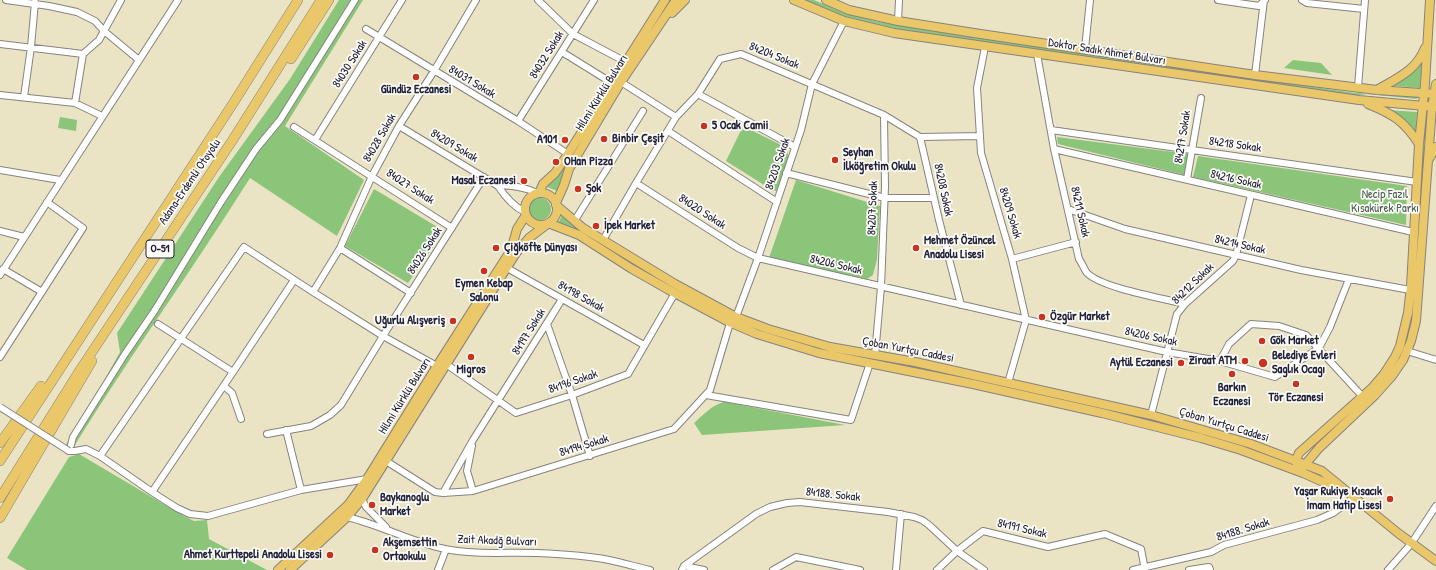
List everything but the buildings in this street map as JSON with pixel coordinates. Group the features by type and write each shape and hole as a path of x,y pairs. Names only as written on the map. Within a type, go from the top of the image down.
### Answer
{"highway":[{"path":"278,33 282,20 293,0"},
{"name":"Adana-Erdemli Otoyolu","path":"0,461 202,152 298,0"},
{"name":"Adana-Erdemli Otoyolu","path":"0,498 111,323 232,141 321,0"},
{"path":"232,141 262,104 329,0"},
{"path":"0,443 92,320"},
{"path":"0,518 88,370 111,323"}],"main road":[{"name":"Hilmi Kürklü Bulvarı","path":"556,204 569,169 617,82 626,62 665,0"},
{"name":"Hilmi Kürklü Bulvarı","path":"538,193 543,184 555,173 617,82 661,23 676,0"},
{"path":"661,23 685,0"},
{"name":"Doktor Sadık Ahmet Bulvarı","path":"794,0 844,21 894,33 1360,100 1434,107"},
{"name":"Doktor Sadık Ahmet Bulvarı","path":"826,0 849,10 898,21 1255,75 1377,90 1435,94"},
{"path":"1302,470 1299,452 1362,396 1384,374 1400,346 1408,313 1410,290 1430,0"},
{"path":"1377,90 1411,69 1421,59 1428,40"},
{"path":"1302,470 1301,468 1319,448 1375,395 1392,376 1403,360 1411,341 1416,321 1428,160 1436,84"},
{"path":"1360,100 1385,111 1396,118 1404,124 1419,144"},
{"path":"1428,160 1436,147"},
{"path":"538,193 549,195 556,204 557,213 555,218 547,224 535,225 530,222 525,214 526,201 538,193"},
{"name":"Çoban Yurtçu Caddesi","path":"556,204 583,228 675,284 736,317 768,330 830,347 915,362 1151,415 1251,444 1282,455 1302,470"},
{"name":"Hilmi Kürklü Bulvarı","path":"278,570 348,505 368,479 437,366 511,250 525,214"},
{"name":"Hilmi Kürklü Bulvarı","path":"290,570 347,517 362,499 516,254 526,242 547,224"},
{"name":"Çoban Yurtçu Caddesi","path":"547,224 579,235 632,269 675,293 730,323 757,334 819,353 973,384 1102,413 1241,450 1289,468 1302,470"},
{"path":"1306,464 1322,471 1411,544 1436,561"},
{"path":"1302,470 1352,495"}],"street":[{"path":"6,0 35,2 77,12 95,21 104,31 139,60"},
{"path":"75,103 83,54 99,40 121,0"},
{"path":"42,292 2,272 60,180 178,0"},
{"path":"70,448 73,437 125,354 155,310 221,202 256,149 280,120 355,0"},
{"name":"84030 Sokak","path":"315,140 402,0"},
{"name":"84028 Sokak","path":"313,292 340,248 372,176 400,126 476,0"},
{"path":"538,0 573,34 626,62"},
{"name":"84032 Sokak","path":"518,122 594,0"},
{"path":"898,21 899,0"},
{"path":"1085,49 1090,0"},
{"path":"1218,0 1259,6 1265,0"},
{"path":"1255,75 1265,0"},
{"path":"1302,0 1307,3 1364,9"},
{"path":"1358,87 1365,0"},
{"path":"24,97 31,47 35,2"},
{"name":"84203 Sokak","path":"736,317 758,258 801,130 812,84 844,21"},
{"name":"84031 Sokak","path":"366,29 568,154"},
{"path":"0,44 83,54"},
{"name":"84209 Sokak","path":"985,47 977,88 981,153 1012,258 1026,320 1008,383"},
{"path":"562,52 676,117"},
{"name":"84204 Sokak","path":"603,240 636,182 676,117 698,94 720,59 741,54 812,84"},
{"name":"84211 Sokak","path":"1037,54 1054,149 1079,259 1086,272 1094,278 1109,285 1185,304"},
{"path":"812,84 884,115 920,136 980,136"},
{"path":"698,94 795,147"},
{"path":"0,95 75,103 102,116"},
{"name":"84217 Sokak","path":"1187,179 1201,98"},
{"path":"575,220 643,111"},
{"name":"84207 Sokak","path":"875,355 881,287 885,198 884,115"},
{"name":"84209 Sokak","path":"400,126 498,186"},
{"name":"84027 Sokak","path":"294,127 452,228"},
{"name":"84218 Sokak","path":"1051,130 1417,182"},
{"path":"668,131 777,202"},
{"name":"84208 Sokak","path":"920,136 961,305"},
{"name":"84216 Sokak","path":"1054,149 1413,232"},
{"path":"0,170 60,180"},
{"path":"786,174 885,198 934,198"},
{"name":"84026 Sokak","path":"267,434 311,426 330,415 341,405 484,177"},
{"name":"84020 Sokak","path":"636,182 738,248 758,258"},
{"path":"525,214 518,209 498,186 504,184 538,193"},
{"name":"84212 Sokak","path":"1151,415 1177,314 1185,304 1233,261 1236,255 1251,195"},
{"path":"0,357 83,228 47,202"},
{"name":"84214 Sokak","path":"1068,209 1124,229 1301,270 1410,290"},
{"path":"0,231 24,237"},
{"path":"1012,258 1076,242"},
{"path":"100,456 244,246 294,280 383,336 437,366"},
{"path":"340,248 411,293"},
{"name":"84206 Sokak","path":"758,258 1167,352 1220,361 1275,377 1318,348 1330,327 1349,279"},
{"name":"84198 Sokak","path":"507,268 644,345"},
{"path":"152,492 294,280"},
{"name":"84196 Sokak","path":"446,364 516,413 572,395 628,374 675,293"},
{"name":"84197 Sokak","path":"562,299 547,324 572,395"},
{"name":"84197 Sokak","path":"443,494 473,440 562,299"},
{"name":"84194 Sokak","path":"443,494 474,491 674,429 710,390 730,323"},
{"path":"158,324 233,372"},
{"path":"1220,361 1229,344 1251,324 1279,326 1306,335 1362,396"},
{"path":"1407,351 1436,360"},
{"path":"706,395 851,420 870,363"},
{"path":"224,386 232,393 241,419"},
{"path":"572,395 590,456"},
{"path":"0,407 75,451 86,449 100,456 152,492 190,514 208,516 301,490 368,479"},
{"path":"286,430 301,490"},
{"path":"473,440 467,471 474,491"},
{"path":"386,461 435,492 443,494"},
{"name":"84188. Sokak","path":"1133,570 1145,569 1211,552 1224,545 1317,520 1333,513 1352,495"},
{"path":"362,499 366,507 375,518 390,530"},
{"name":"84188. Sokak","path":"683,568 756,514 770,507 800,502 901,514 922,520 957,551 984,570"},
{"path":"1388,570 1411,544 1436,506"},
{"path":"896,570 901,514"},
{"name":"Zait Akadğ Bulvarı","path":"347,517 390,530 416,542 446,549 464,552 538,553 585,556 650,570"},
{"name":"84191 Sokak","path":"937,570 957,551 984,531 1048,547 1105,534 1141,549 1145,569"},
{"path":"438,570 446,549"},
{"path":"773,570 796,557 860,570"},
{"path":"1189,570 1209,567 1210,570"},
{"path":"683,568 704,570"}],"green space":[{"path":"339,0 363,0 285,126 364,180 337,236 250,178 116,380 73,448 64,448 120,352 117,333 219,177 290,79"},
{"path":"670,0 672,0 567,167 557,191 547,187 565,167 630,60"},
{"path":"801,0 814,0 847,14 878,22 945,33 1355,93 1418,97 1417,99 1367,94 1355,96 878,26 846,17"},
{"path":"1293,60 1321,63 1332,75 1284,68"},
{"path":"1422,62 1420,88 1386,85 1406,75"},
{"path":"1388,110 1417,112 1416,138"},
{"path":"60,117 77,120 76,131 58,128"},
{"path":"743,126 779,144 787,150 789,160 780,188 776,191 772,190 726,161"},
{"path":"1057,137 1189,154 1185,175 1058,144"},
{"name":"Necip Fazıl Kısakürek Parkı","path":"1198,156 1407,186 1406,225 1193,177"},
{"path":"796,180 880,206 877,259 873,275 867,279 769,258"},
{"path":"374,189 444,231 408,283 345,246"},
{"path":"540,198 548,201 551,209 548,217 540,220 532,217 529,209 532,201"},
{"path":"562,215 754,328 796,341 838,351 1063,398 1155,420 1245,447 1289,463 1243,447 828,351 753,330 677,291 558,224"},
{"path":"724,402 845,425 702,435 694,423 712,408"},
{"path":"79,454 182,515 194,521 207,520 209,539 267,570 27,570 7,558 69,457"}],"place":[{"name":"Gündüz Eczanesi","path":"416,77"},
{"name":"5 Ocak Camii","path":"704,126"},
{"name":"Binbir Çeşit","path":"604,139"},
{"name":"A101","path":"565,140"},
{"name":"Seyhan İlköğretim Okulu","path":"835,160"},
{"name":"OHan Pizza","path":"556,162"},
{"name":"Masal Eczanesi","path":"524,181"},
{"name":"Şok","path":"578,189"},
{"name":"İpek Market","path":"596,226"},
{"name":"Çiğköfte Dünyası","path":"496,248"},
{"name":"Mehmet Özüncel Anadolu Lisesi","path":"916,248"},
{"name":"Eymen Kebap Salonu","path":"484,271"},
{"name":"Özgür Market","path":"1042,317"},
{"name":"Uğurlu Alışveriş","path":"453,321"},
{"name":"Gök Market","path":"1262,341"},
{"name":"Migros","path":"471,357"},
{"name":"Ziraat ATM","path":"1245,361"},
{"name":"Aytül Eczanesi","path":"1181,363"},
{"name":"Belediye Evleri Saglık Ocagı","path":"1263,363"},
{"name":"Barkın Eczanesi","path":"1232,374"},
{"name":"Tör Eczanesi","path":"1296,384"},
{"name":"Yaşar Rukiye Kısacık İmam Hatip Lisesi","path":"1390,499"},
{"name":"Baykanoglu Market","path":"372,505"},
{"name":"Akşemsettin Ortaokulu","path":"375,550"},
{"name":"Ahmet Kurttepeli Anadolu Lisesi","path":"330,555"}]}
